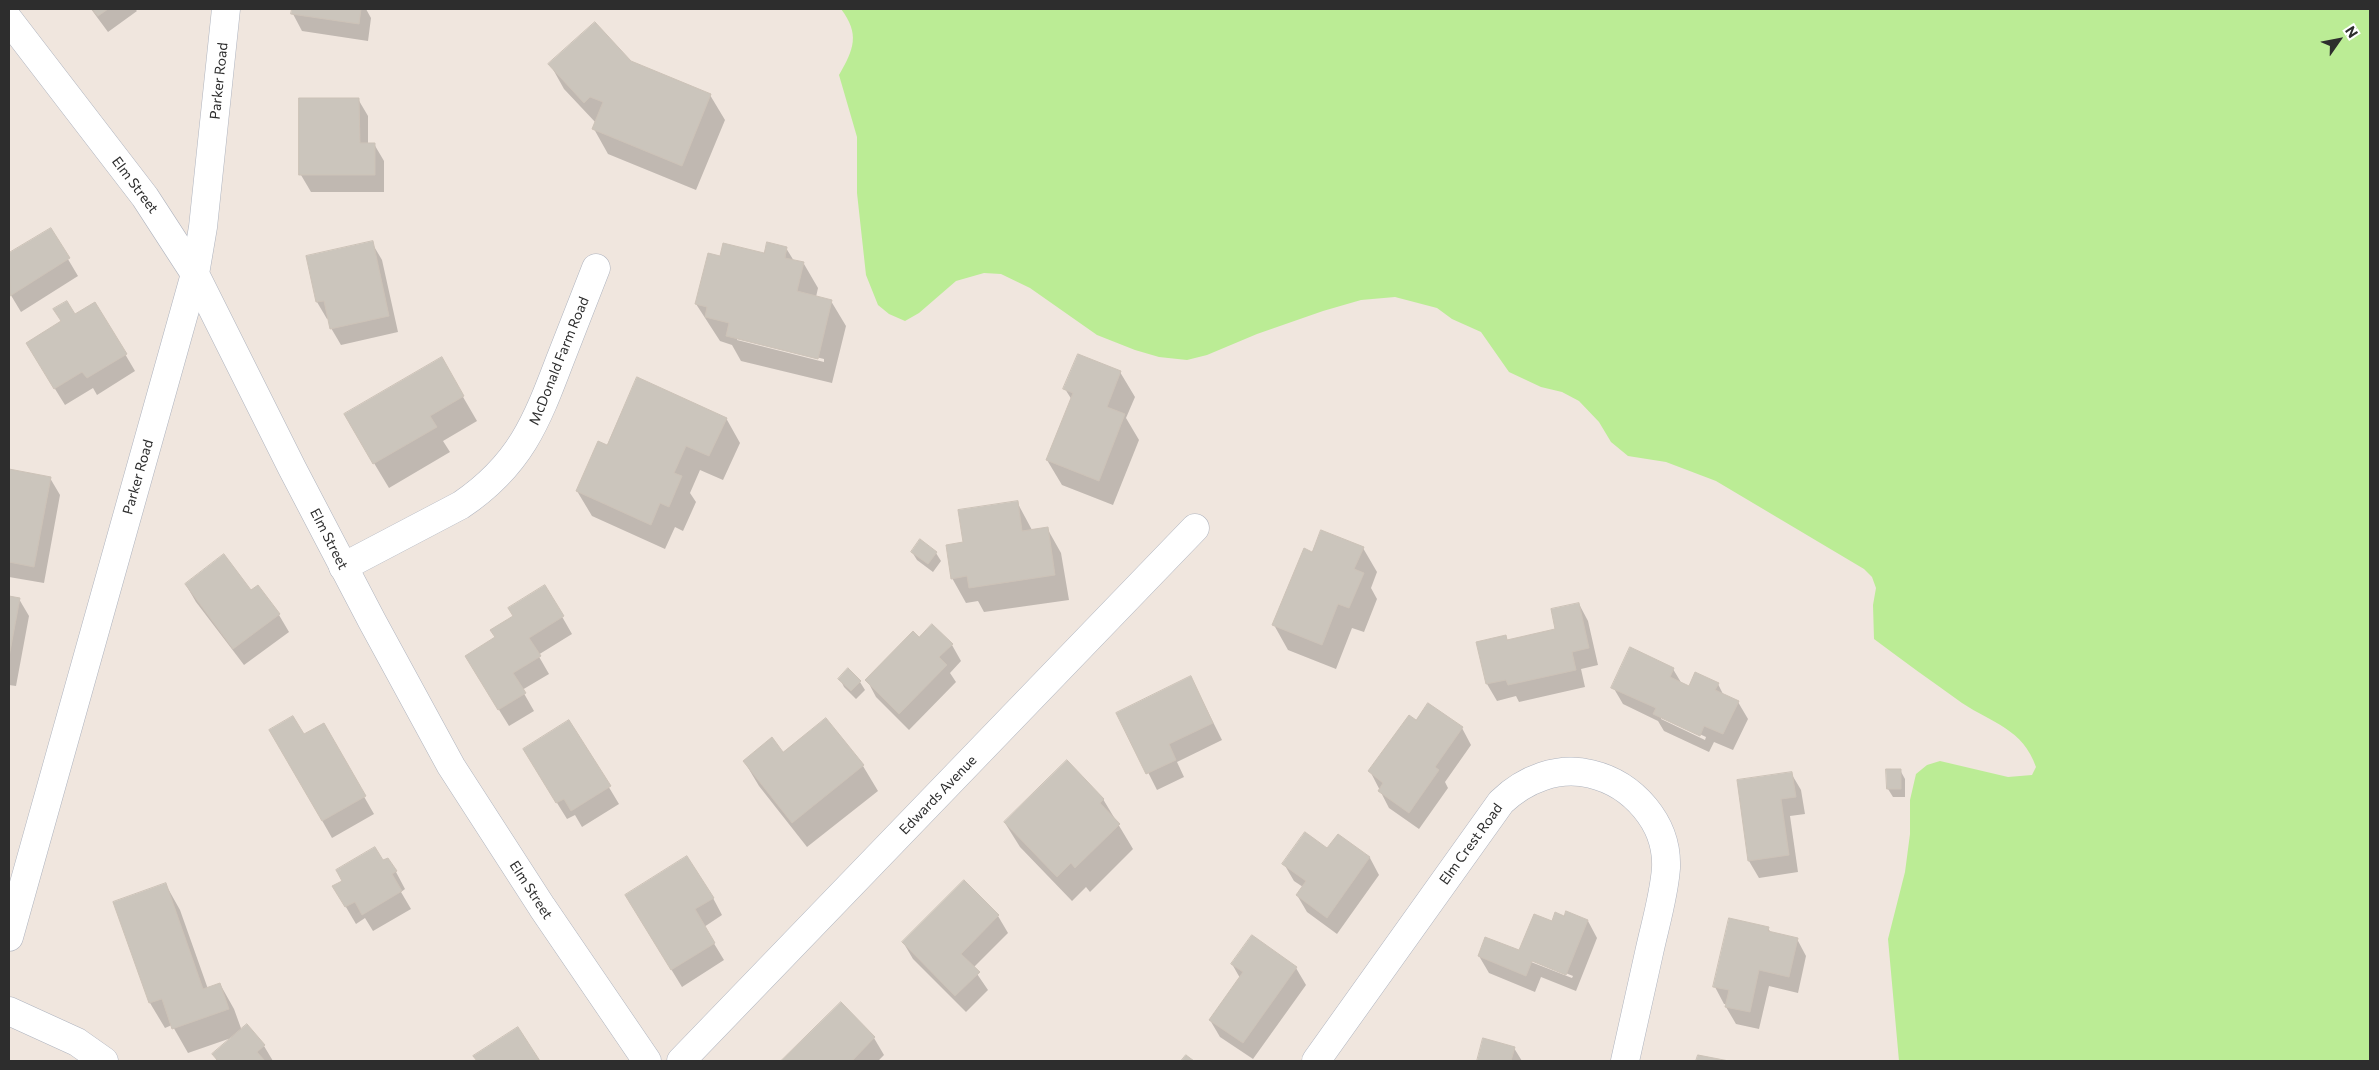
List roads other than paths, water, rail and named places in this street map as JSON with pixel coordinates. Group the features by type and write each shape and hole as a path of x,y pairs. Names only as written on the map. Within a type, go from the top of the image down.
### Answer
{"street":[{"name":"Parker Road","path":"9,937 195,274 204,219 226,9"},
{"name":"Elm Street","path":"9,20 145,197 195,274 343,567 451,766 542,907 647,1061"},
{"name":"McDonald Farm Road","path":"343,567 461,505 477,494 516,454 536,422 596,268"},
{"name":"Edwards Avenue","path":"681,1061 1195,528"},
{"name":"Elm Crest Road","path":"1316,1061 1501,802 1517,788 1536,778 1556,773 1578,772 1610,780 1636,798 1655,824 1666,865 1663,887 1625,1061"},
{"path":"9,1011 77,1042 104,1061"}]}
